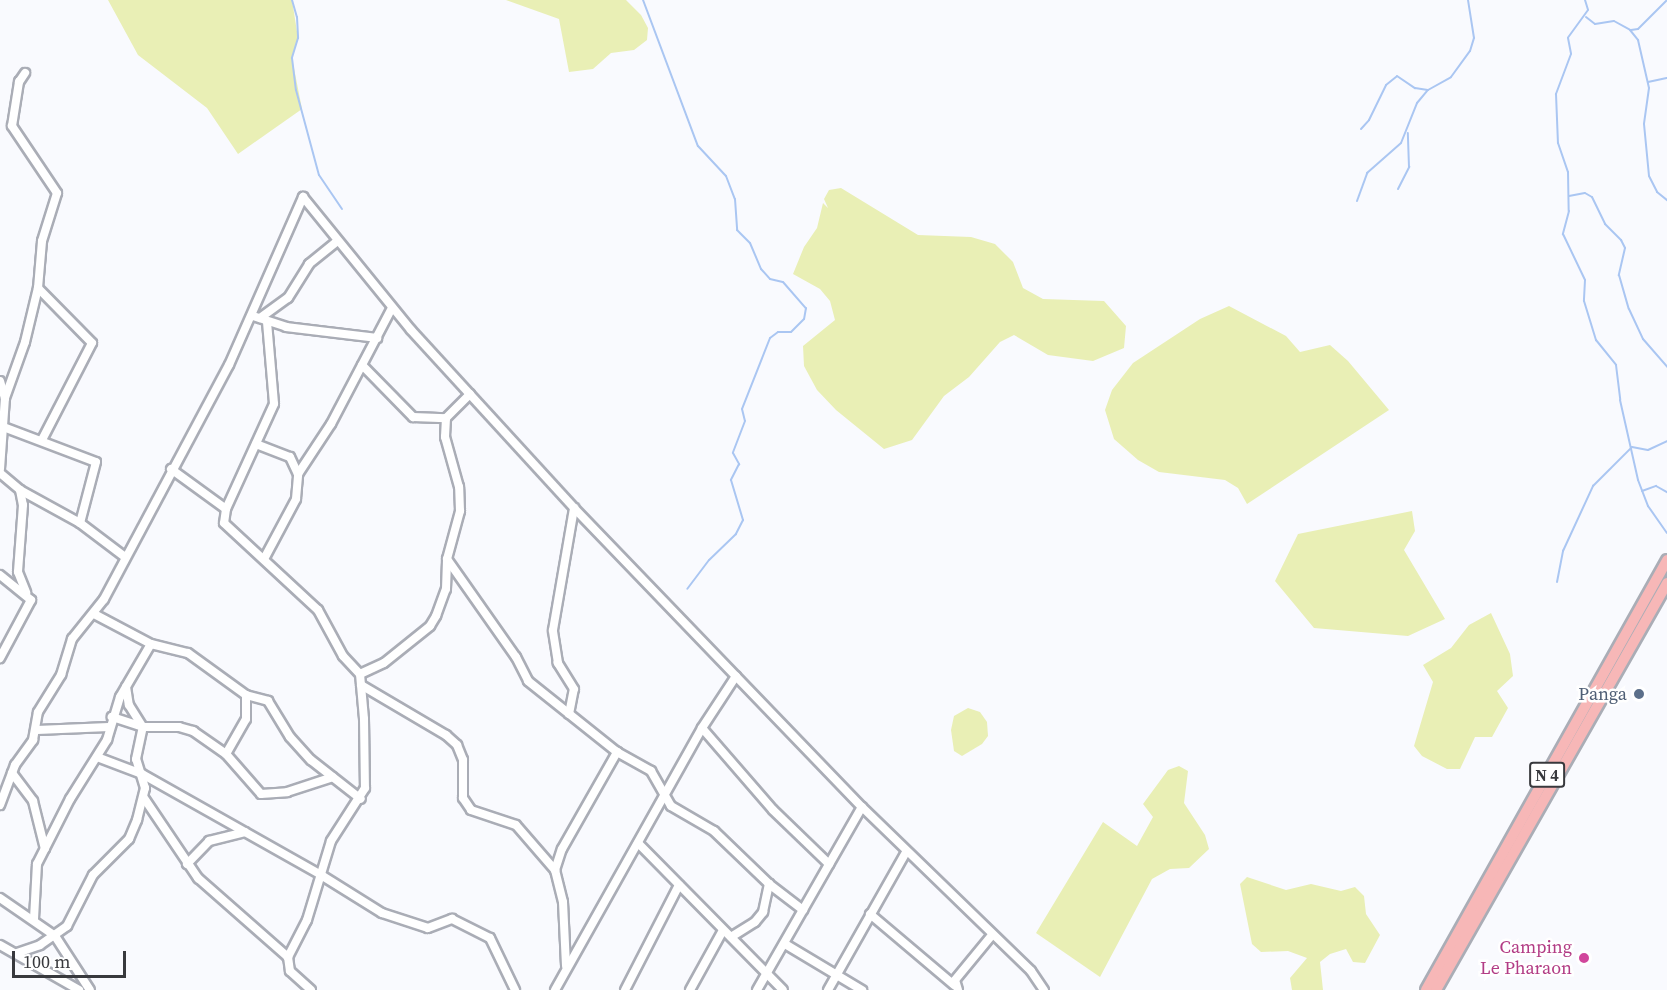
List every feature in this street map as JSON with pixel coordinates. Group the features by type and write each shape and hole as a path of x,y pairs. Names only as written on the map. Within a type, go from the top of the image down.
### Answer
{"highway":[{"name":"N 4","path":"1426,990 1667,560"},
{"name":"N 4","path":"1436,990 1667,583"}],"street":[{"path":"5,398 38,288 42,241 57,193 12,126 19,82 25,73"},
{"path":"0,805 12,773 37,730 38,712 61,675 72,639 94,614 171,469 260,319 303,197 392,308 574,508 906,852 1031,971 1044,990"},
{"path":"260,319 288,298 309,264 337,241"},
{"path":"38,288 92,343 42,440"},
{"path":"264,559 296,499 298,474 331,424 392,308"},
{"path":"260,319 377,338"},
{"path":"260,319 275,398 226,509 224,523 318,610 343,656 360,674 361,685 366,777 361,799 331,842 307,920 288,957 290,971 311,990"},
{"path":"362,365 413,417 446,418"},
{"path":"0,381 5,398 6,428 0,471 20,490 80,523 125,556"},
{"path":"360,674 384,663 430,627 446,589 447,559 460,511 459,487 445,437 446,418 470,393"},
{"path":"6,428 96,462 80,523"},
{"path":"256,444 290,457 298,474"},
{"path":"171,469 226,509"},
{"path":"0,658 30,604 18,572 23,505 20,490"},
{"path":"569,714 574,689 558,663 553,630 574,508"},
{"path":"447,559 516,657 524,677 617,752 651,771 664,796 677,811 714,831 769,884 802,910"},
{"path":"0,575 26,592"},
{"path":"94,614 151,644 193,655 246,696 273,705 290,736 333,777 361,799"},
{"path":"34,919 34,878 45,849 70,799 107,740 112,717 151,644"},
{"path":"555,990 566,966 702,728 736,676"},
{"path":"361,685 446,735 457,745 463,760 463,798 471,810 516,825 555,870 564,902 566,966"},
{"path":"17,953 55,936 73,917 99,866 129,839 144,798 142,774 136,759 142,727 129,705 126,687"},
{"path":"226,754 246,719 246,696"},
{"path":"112,717 142,727 179,727 193,731 226,754 261,794 288,792 333,777"},
{"path":"37,730 109,727"},
{"path":"702,728 767,803 829,864"},
{"path":"555,870 562,849 617,752"},
{"path":"97,757 142,774 321,874 382,913 428,928 453,919 490,938 515,990"},
{"path":"12,773 33,801 45,849"},
{"path":"144,798 187,864 205,884 288,957"},
{"path":"757,990 862,807"},
{"path":"187,864 209,841 245,832"},
{"path":"638,843 722,932 731,937 783,990"},
{"path":"828,990 906,852"},
{"path":"731,937 755,922 763,912 769,884"},
{"path":"625,990 679,885"},
{"path":"0,898 34,919 55,936 90,990"},
{"path":"870,914 956,988 992,935"},
{"path":"690,990 722,932"},
{"path":"785,944 862,990"},
{"path":"0,945 79,990"}],"green space":[{"path":"108,0 292,0 298,38 292,58 302,109 238,154 207,108 138,55"},
{"path":"506,0 626,0 641,15 648,28 647,40 634,50 611,53 593,69 569,72 559,19"},
{"path":"841,188 918,235 971,237 995,244 1013,262 1023,288 1043,299 1104,301 1126,326 1124,348 1093,361 1048,355 1014,335 1000,342 969,377 944,396 912,440 884,449 836,410 817,390 804,366 803,346 835,320 830,301 820,289 793,274 804,247 817,228 823,203 828,208 824,199 829,190"},
{"path":"1229,306 1286,336 1300,352 1330,345 1348,361 1389,410 1247,504 1238,488 1225,480 1159,472 1138,460 1114,439 1105,410 1112,390 1133,363 1200,319"},
{"path":"1412,511 1415,531 1404,550 1445,619 1408,636 1314,628 1275,581 1298,534"},
{"path":"1491,613 1510,654 1513,676 1497,691 1508,708 1492,737 1475,737 1460,769 1447,769 1422,756 1414,746 1433,682 1423,665 1451,648 1469,625"},
{"path":"968,708 980,712 987,722 988,736 982,744 962,756 954,751 951,730 954,716"},
{"path":"1179,766 1188,771 1184,803 1205,835 1209,849 1189,868 1170,869 1152,879 1100,977 1036,933 1103,822 1137,846 1153,817 1143,804 1168,770"},
{"path":"1247,877 1286,890 1311,884 1341,891 1355,887 1364,896 1366,914 1380,935 1365,963 1353,962 1346,949 1330,954 1320,962 1323,990 1292,990 1290,978 1307,958 1288,951 1261,952 1252,944 1240,884"}],"waterway":[{"path":"292,0 297,17 298,38 292,58 296,90 319,175 342,209"},
{"path":"643,0 698,146 726,176 735,199 737,230 750,243 761,269 770,279 783,282 806,308 804,319 791,332 778,332 770,338 742,409 745,421 733,453 739,464 731,480 743,520 736,534 709,560 687,589"},
{"path":"1357,201 1367,173 1401,143 1417,103 1428,90 1451,77 1470,51 1474,38 1468,0"},
{"path":"1585,0 1588,10 1568,38 1571,54 1556,94 1558,143 1568,172 1569,211 1563,234 1585,280 1584,301 1596,340 1616,365 1620,400 1638,480 1648,506 1667,533"},
{"path":"1631,30 1638,29 1667,0"},
{"path":"1586,17 1595,24 1614,21 1630,30 1638,40 1649,88 1644,124 1649,176 1657,192 1667,200"},
{"path":"1361,129 1369,120 1386,85 1397,76 1415,88 1428,90"},
{"path":"1648,82 1667,78"},
{"path":"1398,189 1409,167 1408,133"},
{"path":"1569,196 1585,193 1592,197 1605,224 1621,240 1625,248 1619,275 1629,309 1643,339 1667,367"},
{"path":"1557,582 1563,551 1593,486 1632,447 1648,450 1667,441"},
{"path":"1642,491 1656,486 1667,492"}],"place":[{"name":"Panga","path":"1639,694"},
{"name":"Camping Le Pharaon","path":"1584,958"}]}
